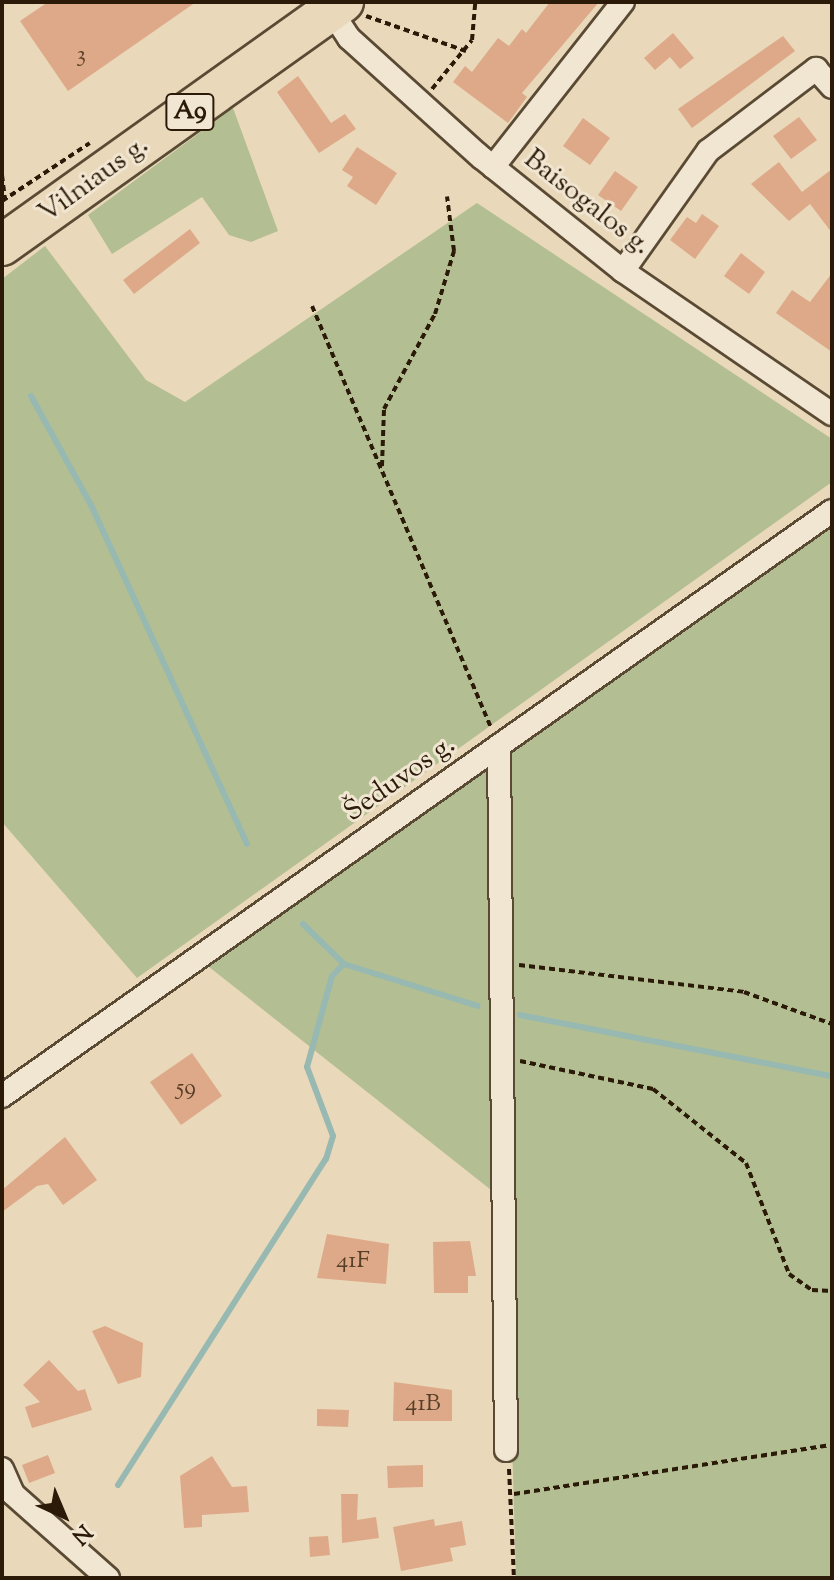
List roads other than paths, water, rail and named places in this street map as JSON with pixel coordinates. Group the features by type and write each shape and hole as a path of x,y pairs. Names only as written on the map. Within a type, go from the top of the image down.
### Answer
{"highway":[{"name":"Vilniaus g.","path":"2,245 333,5"}],"street":[{"path":"493,167 623,2"},
{"name":"Baisogalos g.","path":"333,5 417,105 623,271 832,414"},
{"path":"623,271 708,151 816,69 832,87"},
{"name":"Šeduvos g.","path":"2,1096 832,511"},
{"path":"499,746 505,962 506,1450"},
{"path":"2,1469 13,1494 108,1578"}],"waterway":[{"path":"31,396 92,507 247,844"},
{"path":"303,924 344,964 478,1006"},
{"path":"118,1485 326,1159 333,1136 307,1067 332,976 344,964"},
{"path":"520,1015 832,1076"}]}
